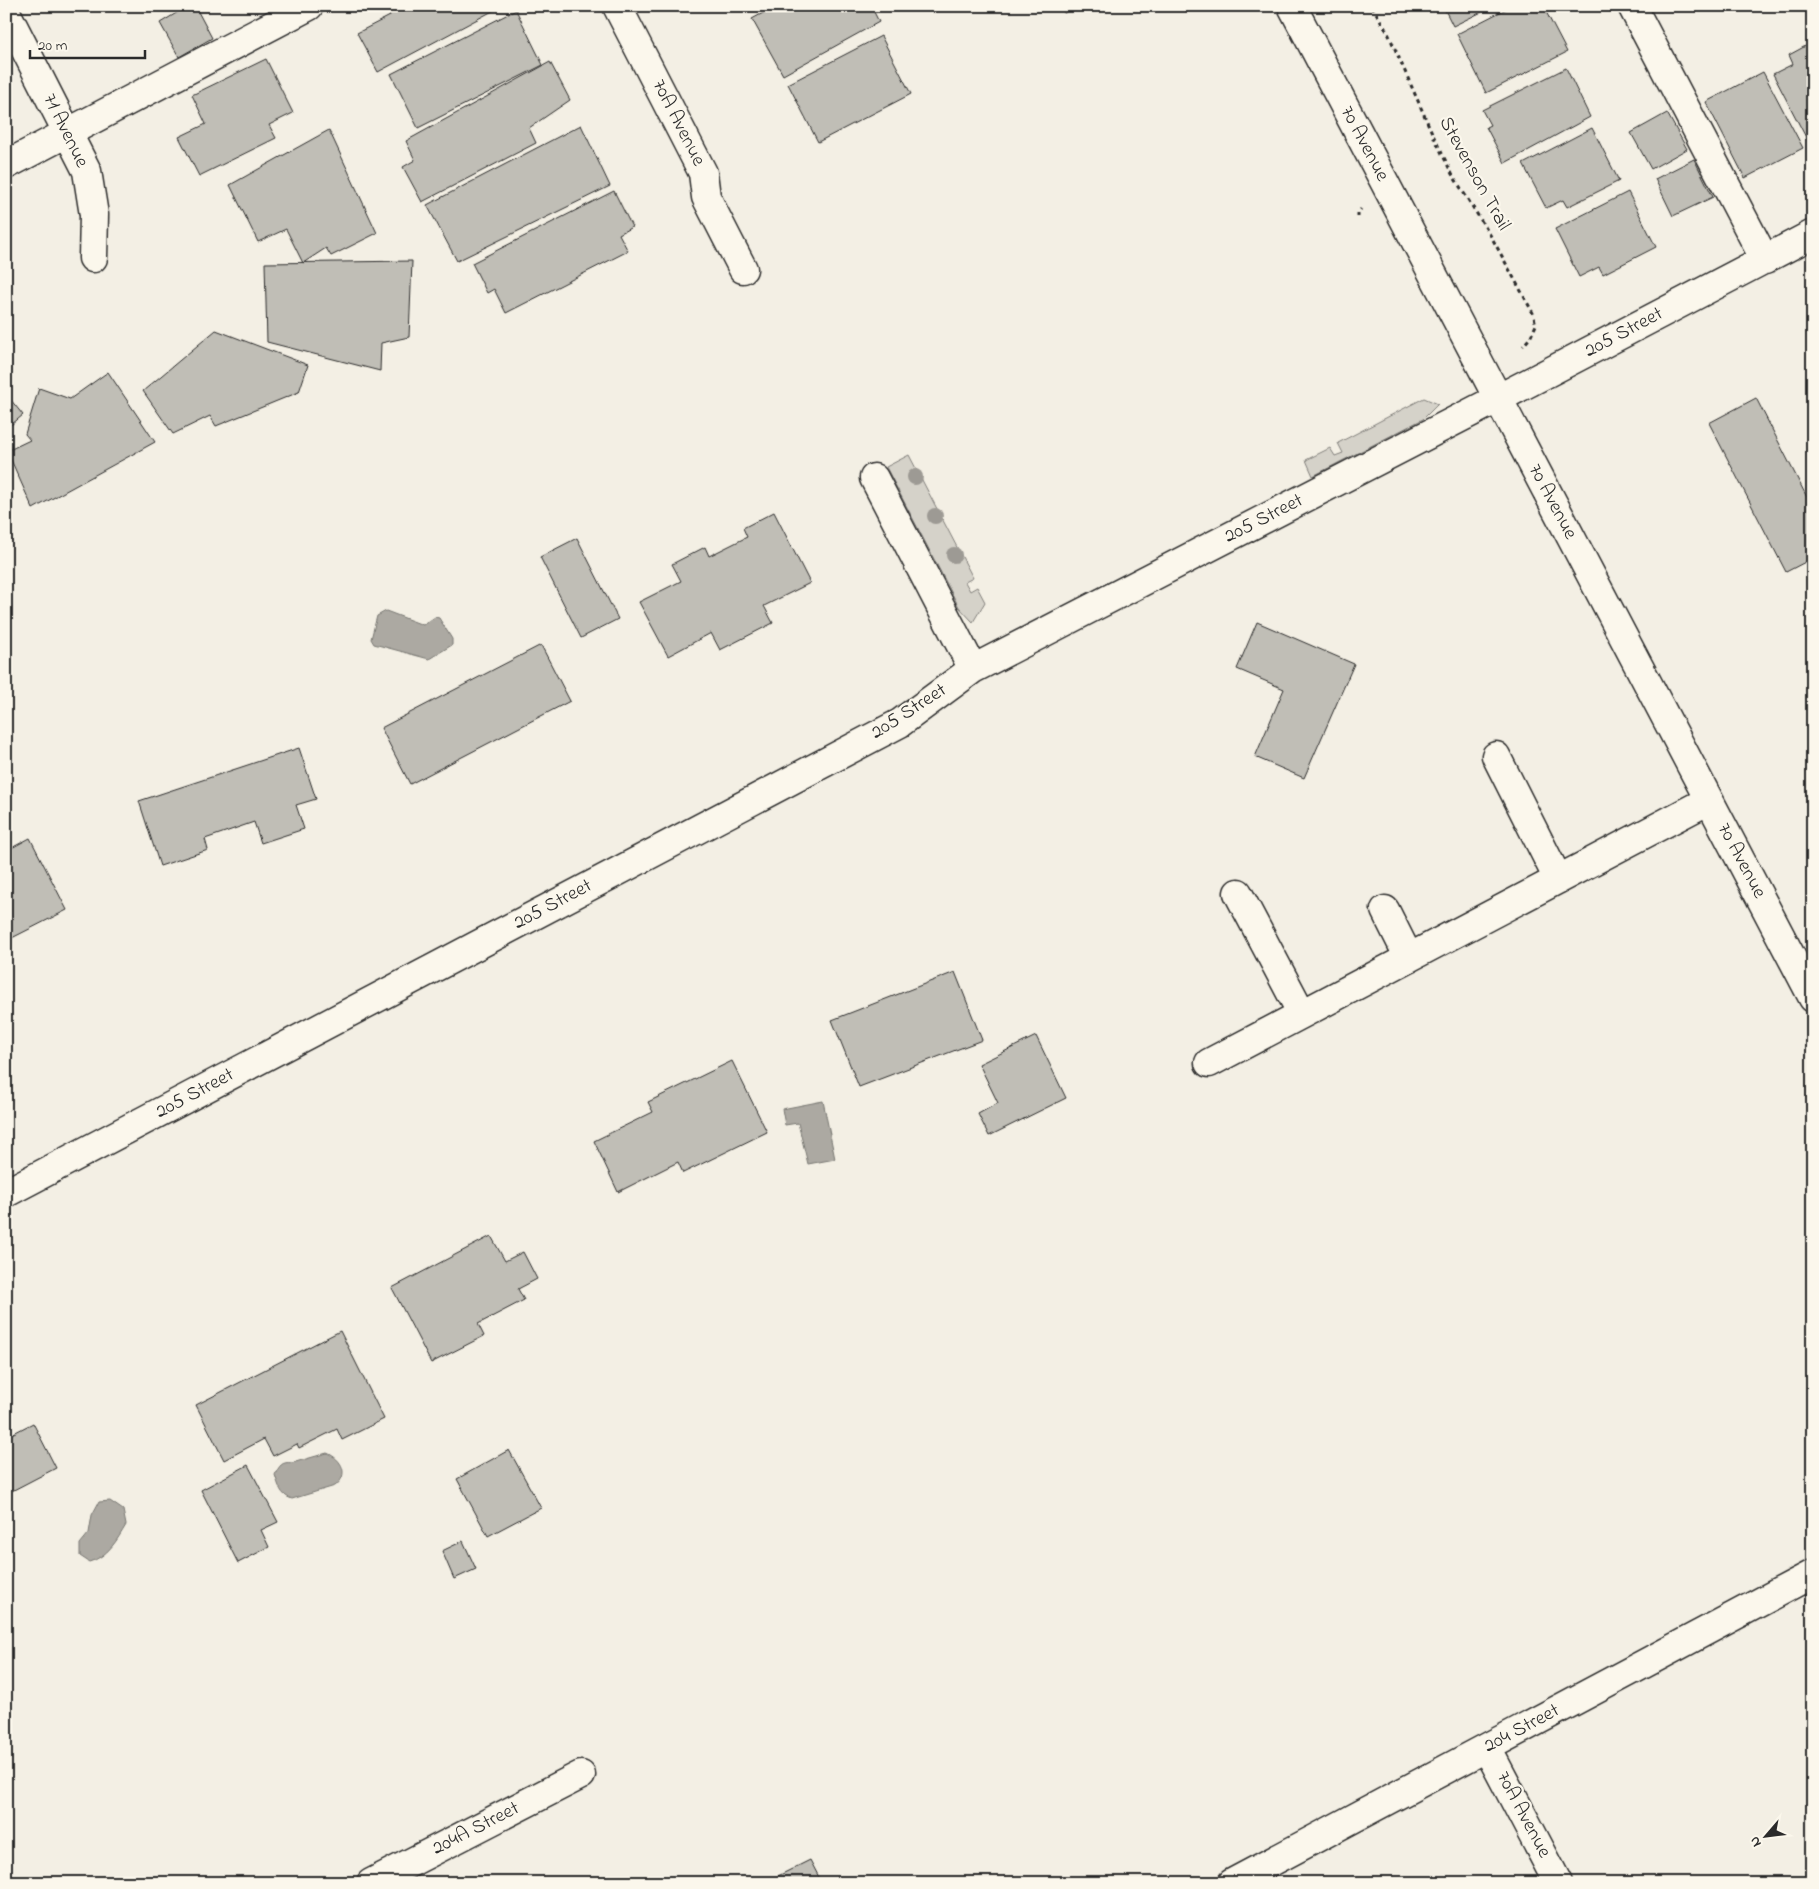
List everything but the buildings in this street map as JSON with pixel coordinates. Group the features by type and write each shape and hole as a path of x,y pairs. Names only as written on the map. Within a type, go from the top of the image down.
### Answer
{"street":[{"path":"6,165 309,6"},
{"name":"70A Avenue","path":"617,6 703,173 706,197 743,269"},
{"name":"70 Avenue","path":"1292,6 1813,998"},
{"path":"1632,6 1765,260"},
{"name":"71 Avenue","path":"6,12 87,171 94,215 93,258"},
{"name":"205 Street","path":"6,1193 900,723 973,669 1498,399 1813,234"},
{"path":"874,478 973,669"},
{"path":"1496,756 1558,879"},
{"path":"1209,1063 1709,800"},
{"path":"1238,892 1302,1014"},
{"path":"1385,910 1409,958"},
{"name":"204 Street","path":"1232,1883 1813,1574"},
{"name":"70A Avenue","path":"1487,1748 1558,1883"},
{"name":"204A Street","path":"371,1883 581,1775"}],"path":[{"name":"Stevenson Trail","path":"1372,6 1392,41 1452,174 1492,238 1533,313 1536,325 1530,338 1521,348"}],"shaded area":[{"path":"1424,398 1438,404 1423,419 1313,476 1306,460 1330,448 1335,456 1343,453 1338,443"},
{"path":"909,455 973,578 965,582 970,591 977,587 985,602 973,622 959,607 886,467"},
{"path":"386,611 423,625 435,617 439,618 452,639 452,645 429,659 374,644 371,639 377,616"},
{"path":"823,1101 835,1159 808,1164 798,1123 785,1125 782,1109"},
{"path":"327,1453 340,1463 343,1472 340,1482 335,1486 292,1499 282,1493 275,1475 281,1465"},
{"path":"110,1501 123,1510 126,1525 107,1552 96,1560 89,1562 80,1556 80,1544 89,1533 92,1515 99,1502"}]}
